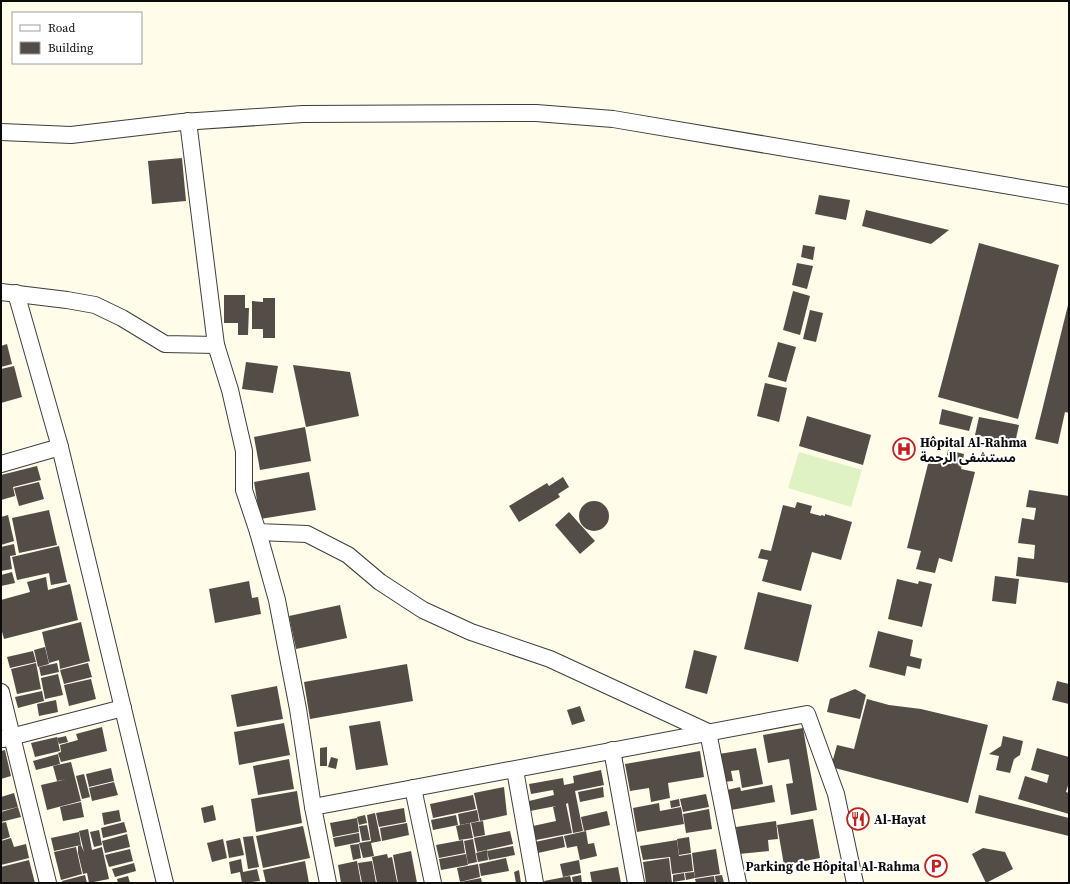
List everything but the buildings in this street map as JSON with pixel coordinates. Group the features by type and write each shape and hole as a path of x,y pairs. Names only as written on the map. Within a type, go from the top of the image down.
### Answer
{"street":[{"path":"1,132 72,135 188,121 303,114 536,113 613,119 1069,196"},
{"path":"188,121 216,345 230,390 244,451 244,490 258,532 277,600 298,709 313,807 328,883"},
{"path":"165,883 60,447 9,293 95,305 122,318 165,344 216,345"},
{"path":"1,464 60,447"},
{"path":"258,532 307,534 348,555 380,582 422,610 471,632 550,659 708,732"},
{"path":"1,692 6,738 48,883"},
{"path":"6,738 123,708"},
{"path":"313,807 807,714 836,794 854,883"},
{"path":"708,732 738,883"},
{"path":"612,750 636,883"},
{"path":"515,770 536,883"},
{"path":"413,788 433,883"}],"green space":[{"path":"799,452 862,470 851,507 788,488"}],"place":[{"name":"Hôpital Al-Rahma مستشفى الرحمة","path":"904,449"},
{"name":"Al-Hayat","path":"858,819"},
{"name":"Parking de Hôpital Al-Rahma","path":"936,866"}]}
